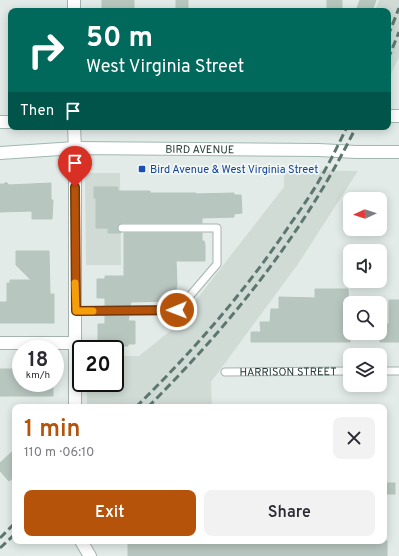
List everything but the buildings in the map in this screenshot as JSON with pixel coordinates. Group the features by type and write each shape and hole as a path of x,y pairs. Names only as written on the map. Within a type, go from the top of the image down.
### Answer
{"main road":[{"path":"74,130 75,340"},
{"name":"BIRD AVENUE","path":"0,153 75,148 399,152"},
{"path":"0,343 72,343"},
{"path":"75,392 75,404"},
{"path":"83,544 90,556"}],"lane":[{"path":"76,311 177,310 217,264 216,228 122,228"},
{"name":"HARRISON STREET","path":"225,372 343,371"},
{"path":"387,371 399,371"}],"shaded area":[{"path":"379,0 399,0 399,57 391,74 391,8 376,8"},
{"path":"284,170 358,171 343,192 298,264 211,382 212,404 87,404 87,392 124,392 124,356 139,356 175,327 284,187"},
{"path":"85,173 120,173 121,265 86,265"}],"railway":[{"path":"391,28 399,8"},
{"path":"391,52 399,32"},
{"path":"139,404 197,344 253,276 312,193 346,130"},
{"path":"151,404 208,343 264,276 313,204 336,166 354,130"},
{"path":"0,538 12,526"},
{"path":"0,548 12,537"}],"slow traffic":[{"path":"75,283 76,311 93,311"}],"place":[{"name":"Bird Avenue & West Virginia Street","path":"142,169"}],"route":[{"path":"75,187 76,311 177,310"}]}
